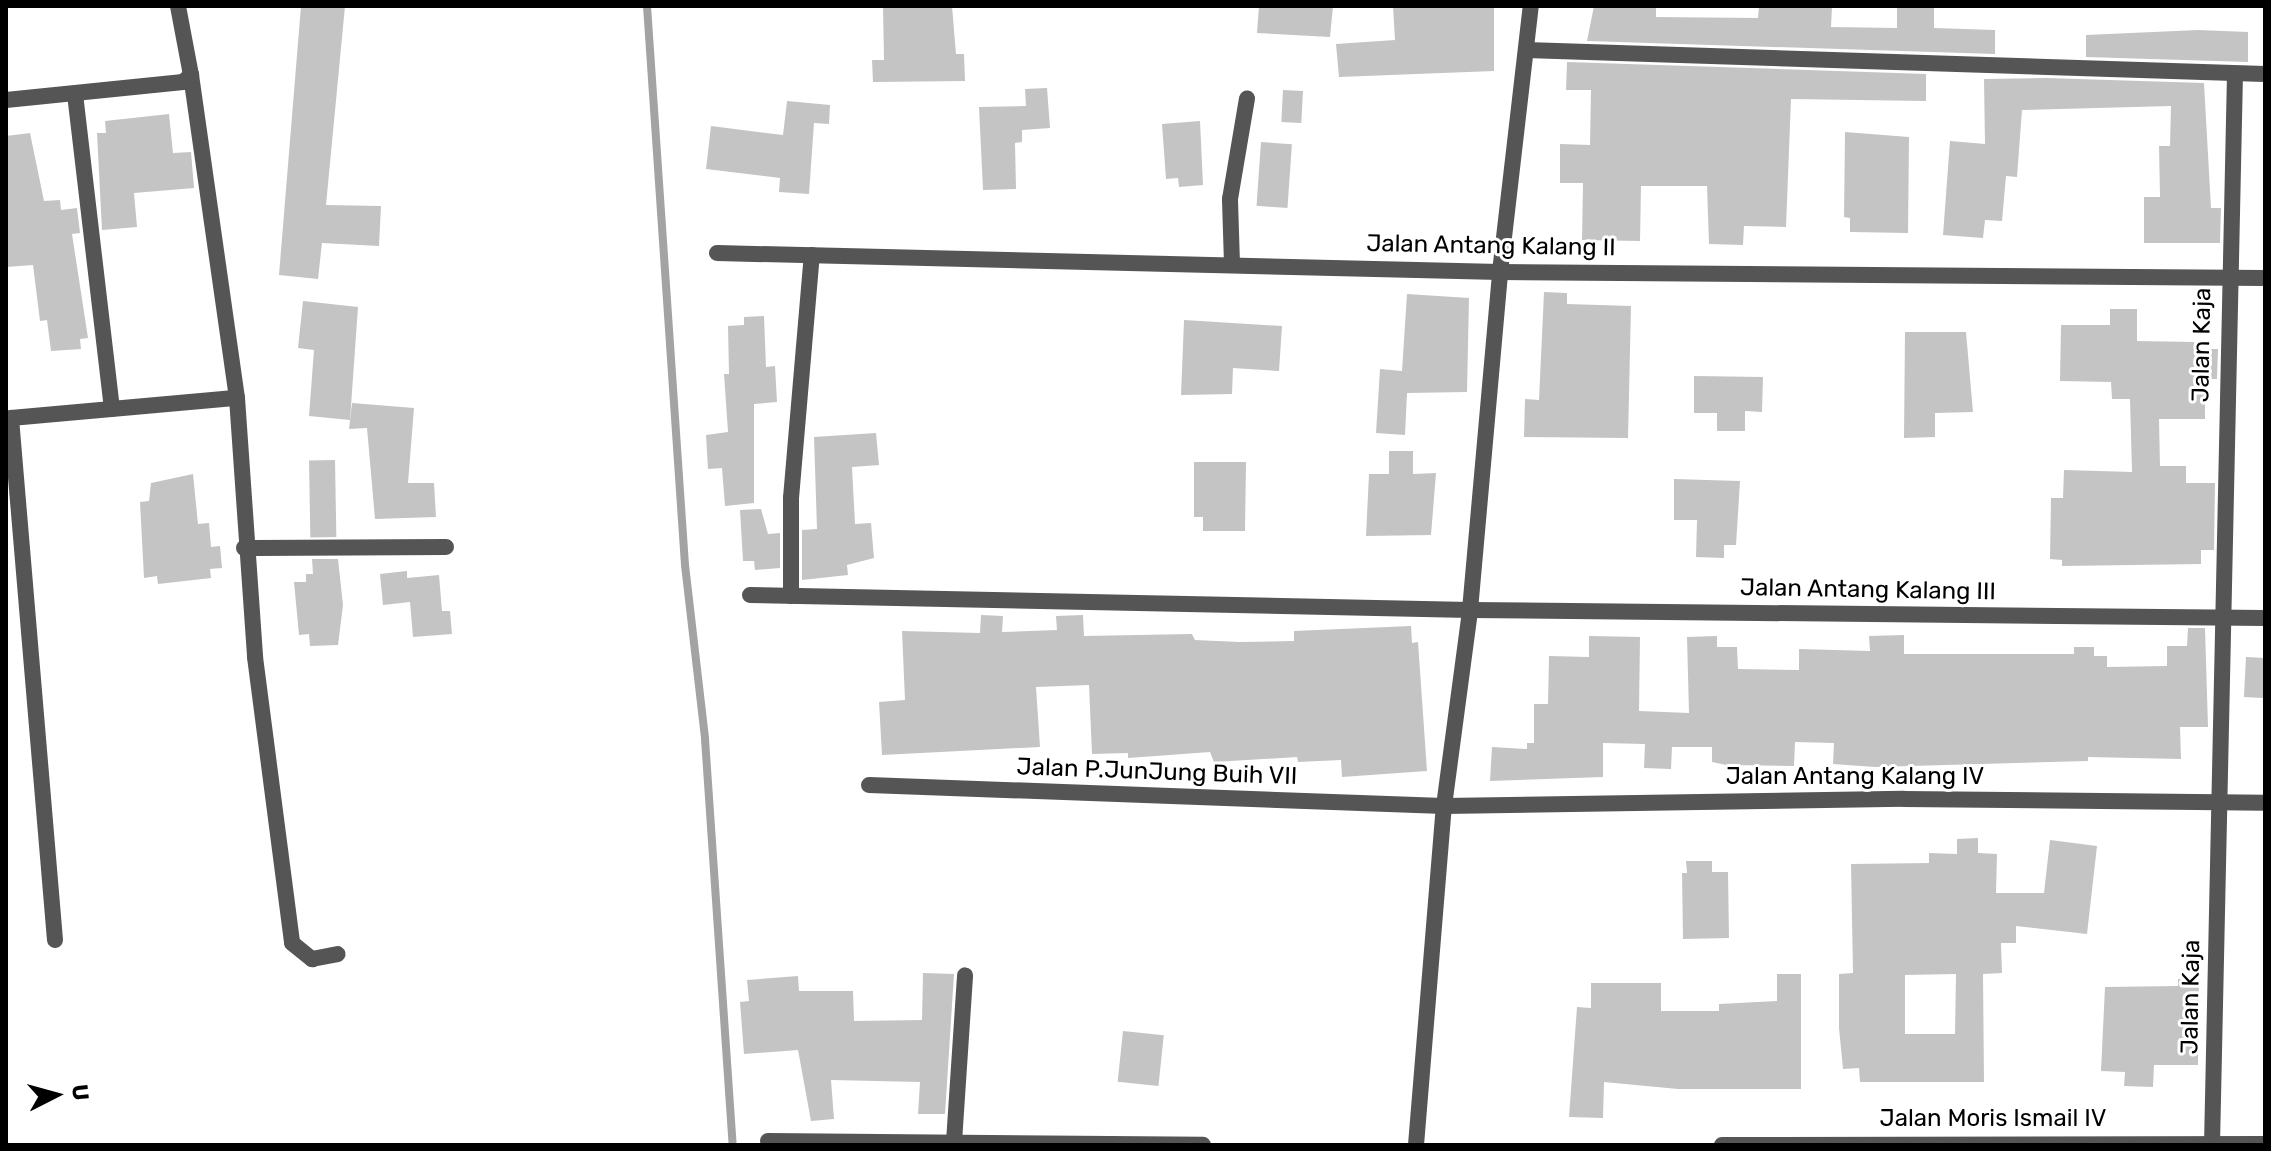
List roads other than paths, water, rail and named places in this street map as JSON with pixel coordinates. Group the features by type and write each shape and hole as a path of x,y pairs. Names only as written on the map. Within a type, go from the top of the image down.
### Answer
{"street":[{"path":"178,6 191,75 237,398 244,548 292,943 312,959 338,954"},
{"path":"1416,1145 1444,806 1470,610 1500,272 1531,6"},
{"path":"1526,50 2265,74"},
{"name":"Jalan Kaja","path":"2212,1144 2227,278 2235,74"},
{"path":"6,100 160,86 191,75"},
{"path":"75,94 112,409"},
{"path":"1232,264 1230,199 1247,98"},
{"name":"Jalan Antang Kalang II","path":"717,253 1500,272 2265,278"},
{"path":"791,596 791,498 812,255"},
{"path":"55,940 8,418 237,398"},
{"path":"244,548 446,547"},
{"name":"Jalan Antang Kalang III","path":"750,595 1470,610 2265,618"},
{"name":"Jalan P.JunJung Buih VII","path":"869,785 1444,806"},
{"name":"Jalan Antang Kalang IV","path":"1444,806 1904,799 2265,803"},
{"path":"954,1142 965,975"},
{"path":"768,1141 1203,1145"},
{"name":"Jalan Moris Ismail IV","path":"1722,1145 2265,1144"}],"waterway":[{"path":"647,6 685,565 705,739 733,1145"}]}
